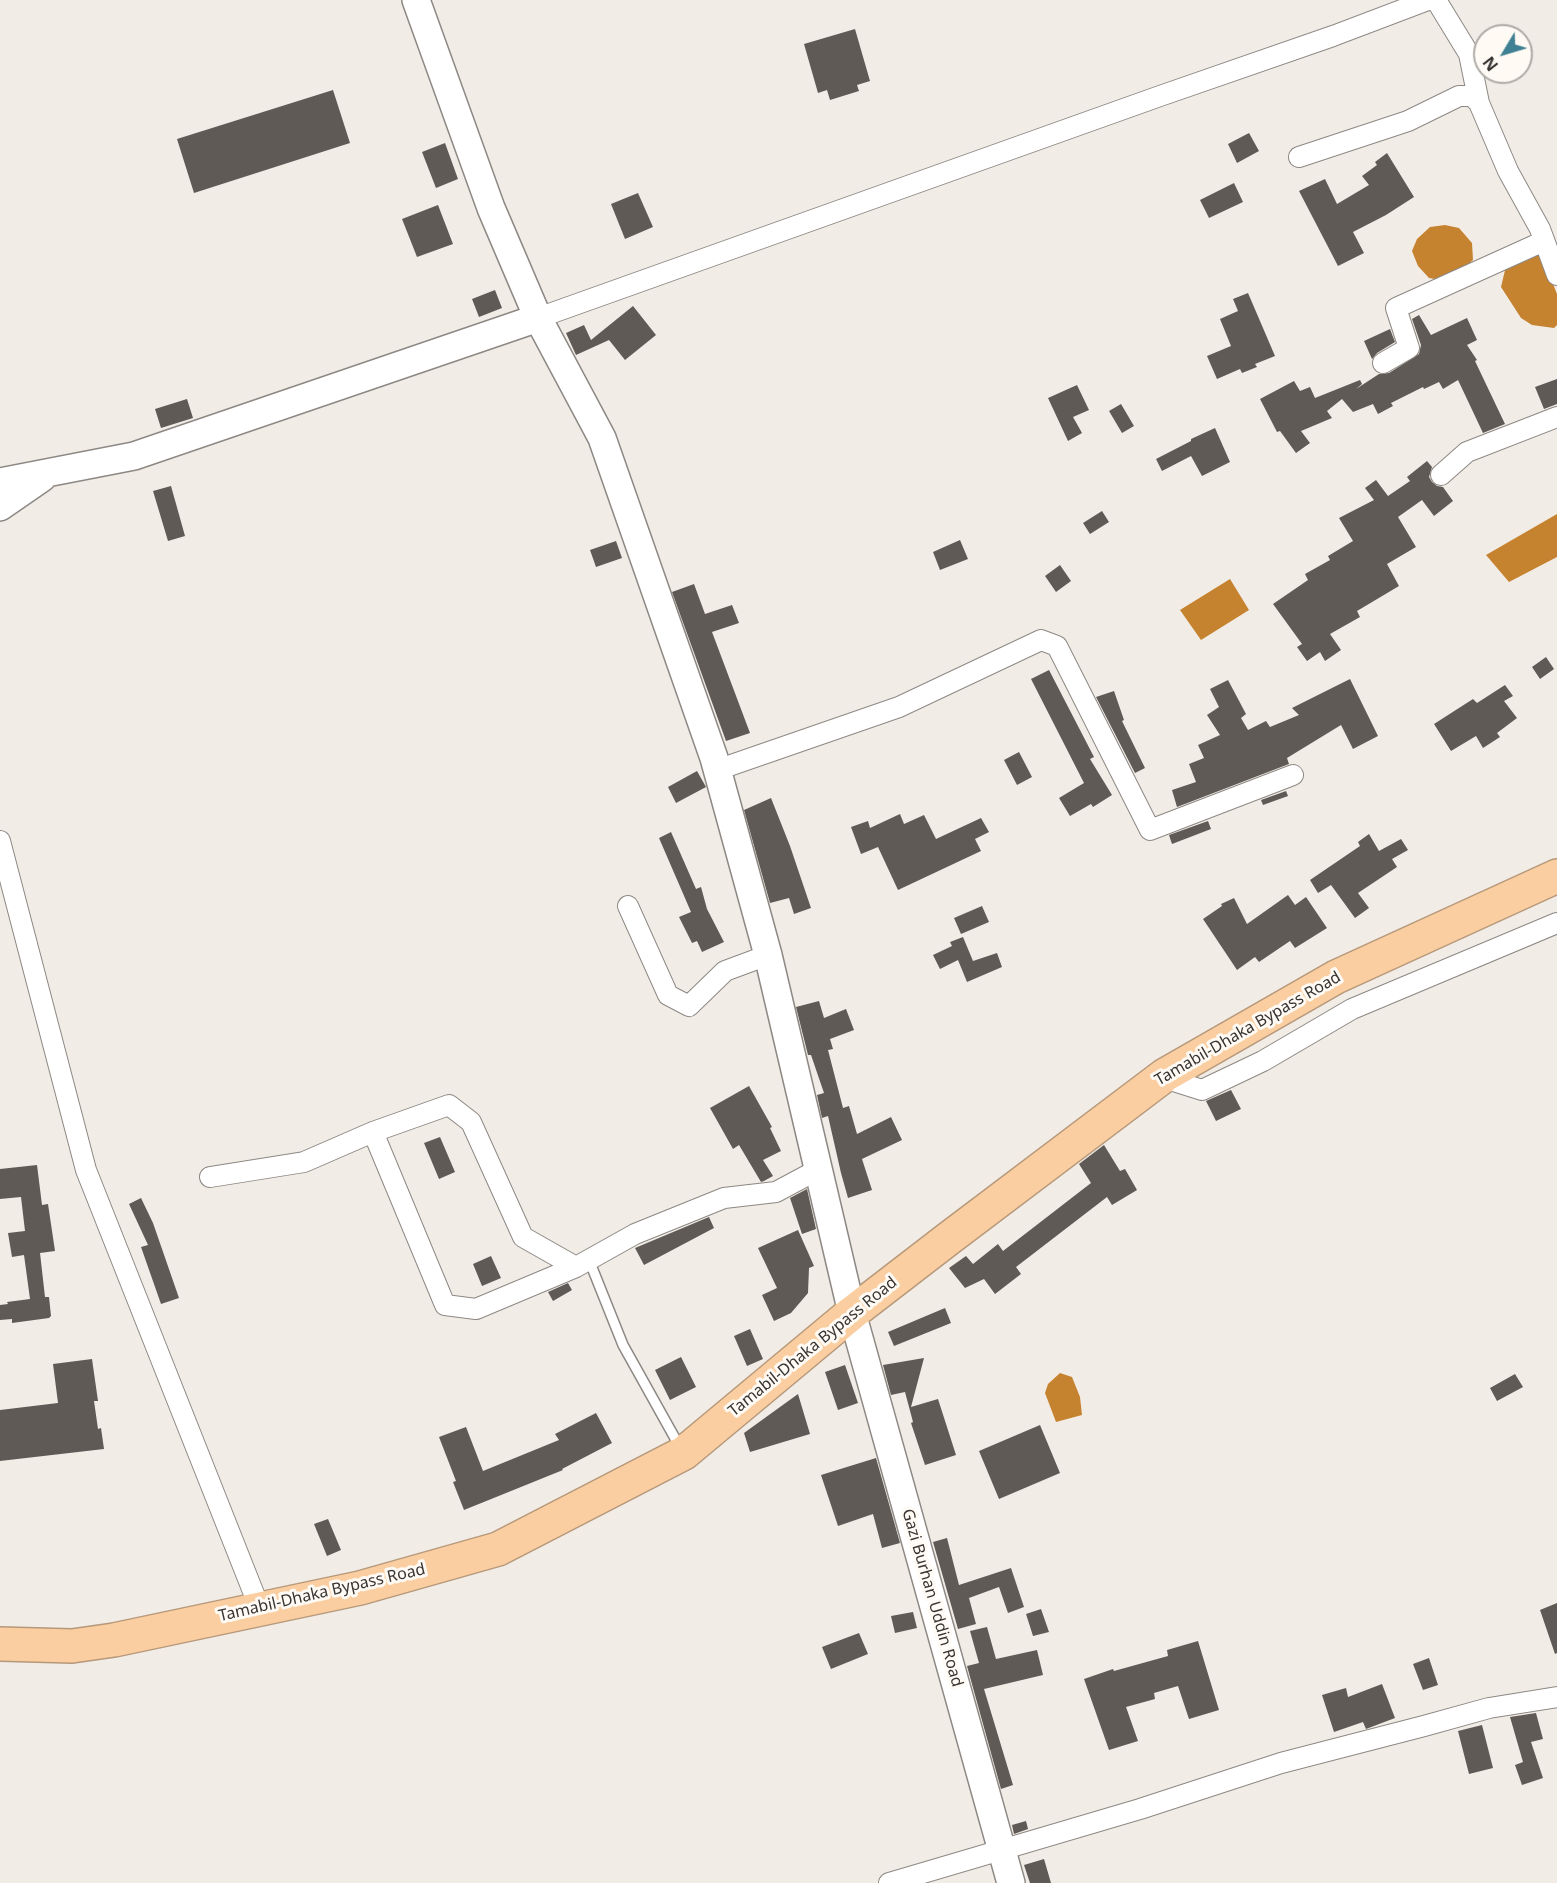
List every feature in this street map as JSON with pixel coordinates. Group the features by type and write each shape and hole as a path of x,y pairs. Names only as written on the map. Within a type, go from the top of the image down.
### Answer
{"highway":[{"name":"Tamabil-Dhaka Bypass Road","path":"0,1644 72,1646 114,1640 360,1588 498,1549 684,1453 852,1313 1161,1077 1336,977 1557,876"}],"street":[{"name":"Gazi Burhan Uddin Road","path":"416,0 491,208 538,318 602,438 717,770 768,955 852,1313 1011,1883"},
{"path":"0,482 134,456 538,318 1333,36 1428,0"},
{"path":"1436,0 1469,54 1479,103 1508,171 1540,229 1557,274"},
{"path":"1299,157 1408,121 1459,96 1472,96 1479,103"},
{"path":"1383,363 1409,348 1396,308 1544,241"},
{"path":"1441,475 1467,452 1557,417"},
{"path":"0,507 45,475"},
{"path":"717,770 899,707 1041,640 1057,646 1150,830 1293,775"},
{"path":"0,841 86,1170 260,1609"},
{"path":"628,906 668,995 689,1006 725,970 768,955"},
{"path":"1161,1077 1202,1090 1263,1061 1352,1009 1557,923"},
{"path":"210,1177 304,1162 373,1132 449,1105 471,1122 523,1237 584,1267"},
{"path":"373,1132 446,1305 476,1309 584,1267 635,1234 724,1198 776,1192 819,1169"},
{"path":"890,1883 1140,1809 1281,1763 1489,1708 1557,1697"}],"lane":[{"path":"584,1267 623,1345 684,1453"}],"shaded area":[{"path":"1445,225 1459,228 1472,243 1473,260 1457,274 1441,280 1429,278 1418,266 1412,251 1417,239 1430,227"},
{"path":"1538,254 1546,266 1557,294 1557,325 1554,328 1532,325 1521,318 1501,287 1506,266"},
{"path":"1557,514 1557,557 1509,582 1486,555"},
{"path":"1230,579 1249,610 1201,640 1180,610"},
{"path":"1060,1373 1072,1377 1080,1397 1082,1415 1056,1422 1045,1393 1048,1384"}],"building":[{"path":"855,29 870,81 857,85 859,91 830,100 827,90 818,93 804,44"},
{"path":"333,90 350,143 194,193 177,139"},
{"path":"1249,133 1259,151 1237,163 1228,144"},
{"path":"445,143 458,179 436,188 422,152"},
{"path":"1387,153 1414,197 1353,232 1364,253 1338,266 1299,191 1325,179 1337,204 1369,185 1362,176 1377,165 1375,162"},
{"path":"1234,183 1243,202 1209,218 1200,200"},
{"path":"638,193 653,227 625,239 611,204"},
{"path":"438,205 453,244 417,257 402,219"},
{"path":"495,290 502,308 479,317 472,299"},
{"path":"1248,293 1275,356 1255,364 1257,367 1242,373 1240,369 1217,379 1207,356 1231,346 1220,319 1238,311 1233,299"},
{"path":"633,306 656,335 625,360 609,340 576,355 566,333 584,325 591,340"},
{"path":"1419,315 1431,335 1467,318 1477,340 1467,345 1477,360 1475,361 1505,424 1483,433 1458,380 1443,389 1439,382 1424,389 1423,387 1391,403 1393,406 1378,414 1373,404 1353,412 1342,399 1327,411 1332,418 1301,431 1310,443 1296,453 1280,431 1277,432 1260,399 1294,381 1300,391 1310,387 1315,398 1360,380 1362,384 1356,389 1379,374 1389,373 1419,354 1421,345 1412,319"},
{"path":"1390,329 1395,342 1377,353 1372,359 1364,341"},
{"path":"1557,379 1557,404 1544,409 1535,387"},
{"path":"1077,385 1089,410 1073,417 1082,433 1068,441 1048,398"},
{"path":"187,399 193,418 161,428 155,409"},
{"path":"1121,404 1134,426 1122,433 1109,411"},
{"path":"1215,428 1230,462 1202,476 1191,456 1162,471 1156,459"},
{"path":"1427,461 1432,467 1429,477 1432,482 1443,487 1453,501 1434,516 1422,500 1398,517 1416,547 1387,564 1399,586 1357,611 1360,617 1330,634 1341,650 1325,661 1320,652 1307,661 1297,647 1302,644 1273,604 1308,580 1305,574 1330,560 1328,556 1353,541 1339,518 1374,500 1365,488 1376,480 1388,496 1410,481 1407,477"},
{"path":"171,486 185,536 168,541 153,491"},
{"path":"1102,511 1109,522 1090,534 1083,523"},
{"path":"960,540 968,559 940,570 933,552"},
{"path":"616,541 622,558 596,567 590,550"},
{"path":"1060,565 1071,581 1056,592 1045,576"},
{"path":"694,584 705,614 732,605 739,623 712,632 750,733 726,741 672,592"},
{"path":"1546,657 1554,669 1540,679 1532,667"},
{"path":"1049,670 1094,757 1090,759 1112,795 1093,807 1091,804 1070,816 1059,798 1084,783 1031,679"},
{"path":"1350,679 1378,736 1353,749 1341,725 1287,758 1289,764 1177,807 1172,790 1196,782 1189,764 1204,758 1198,745 1220,735 1207,715 1219,707 1210,689 1228,680 1246,714 1241,718 1248,730 1266,721 1270,727 1299,715 1292,708"},
{"path":"1505,685 1513,696 1504,701 1517,718 1497,733 1500,737 1483,748 1476,736 1451,751 1434,724 1473,699 1477,703"},
{"path":"1114,691 1124,720 1122,721 1145,768 1135,773 1096,697"},
{"path":"1019,752 1032,777 1017,785 1004,760"},
{"path":"697,771 706,787 676,803 668,787"},
{"path":"1286,791 1288,796 1263,805 1261,800"},
{"path":"771,798 811,908 794,914 789,898 770,903 744,810"},
{"path":"900,814 904,824 924,815 936,839 981,818 989,832 975,839 981,851 898,890 878,847 861,854 851,827 868,821 870,828"},
{"path":"1208,821 1211,829 1172,844 1169,835"},
{"path":"671,832 696,889 701,887 707,909 724,942 702,952 697,941 692,943 679,917 691,912 659,838"},
{"path":"1369,834 1379,851 1401,839 1408,850 1392,859 1397,867 1358,893 1369,908 1355,918 1331,885 1318,893 1310,880 1360,846 1358,842"},
{"path":"1288,895 1295,905 1306,897 1327,928 1295,948 1290,941 1259,962 1255,957 1237,970 1203,919 1222,906 1221,904 1234,898 1247,924"},
{"path":"982,906 989,922 961,934 954,918"},
{"path":"963,937 973,961 997,953 1002,967 967,982 958,960 940,969 933,955 952,946 950,942"},
{"path":"819,1001 824,1018 846,1009 854,1030 830,1039 833,1049 828,1050 843,1108 849,1106 857,1134 891,1117 902,1140 862,1159 872,1190 848,1198 828,1116 822,1118 817,1095 824,1093 811,1055 808,1055 796,1007"},
{"path":"749,1086 772,1127 770,1128 781,1151 763,1160 773,1176 761,1182 739,1145 733,1149 710,1108"},
{"path":"1231,1090 1241,1109 1216,1121 1206,1101"},
{"path":"440,1137 455,1172 439,1179 424,1143"},
{"path":"1104,1145 1120,1171 1125,1169 1137,1190 1112,1205 1107,1197 1016,1267 1021,1274 995,1294 984,1279 965,1288 949,1268 966,1256 973,1264 998,1244 1003,1251 1091,1183 1079,1164"},
{"path":"37,1165 42,1205 48,1204 55,1251 40,1253 45,1297 49,1297 51,1316 12,1323 12,1319 0,1320 0,1305 30,1299 24,1255 12,1257 8,1233 25,1231 21,1197 0,1199 0,1169"},
{"path":"807,1189 816,1229 802,1234 790,1198"},
{"path":"141,1198 153,1223 179,1298 161,1304 141,1247 148,1245 129,1204"},
{"path":"709,1217 714,1228 644,1265 635,1248"},
{"path":"798,1230 814,1266 809,1268 808,1293 791,1313 774,1321 762,1295 777,1288 758,1248"},
{"path":"491,1256 501,1278 482,1286 473,1264"},
{"path":"568,1283 572,1290 553,1301 548,1292"},
{"path":"945,1308 951,1323 894,1346 888,1332"},
{"path":"750,1329 763,1359 747,1366 734,1336"},
{"path":"681,1357 696,1387 670,1400 655,1370"},
{"path":"924,1358 911,1407 938,1399 956,1455 925,1465 911,1423 913,1422 905,1392 891,1395 883,1365"},
{"path":"92,1359 98,1401 94,1401 104,1449 0,1461 0,1410 58,1403 53,1364"},
{"path":"845,1365 858,1403 838,1410 825,1372"},
{"path":"1515,1374 1523,1387 1497,1401 1490,1388"},
{"path":"798,1394 810,1434 750,1452 744,1433"},
{"path":"596,1413 612,1443 563,1470 464,1510 453,1482 456,1481 439,1437 466,1427 483,1471 559,1440 555,1434"},
{"path":"1040,1425 1060,1473 999,1499 979,1451"},
{"path":"876,1458 900,1543 882,1548 873,1514 838,1526 821,1475"},
{"path":"328,1519 341,1550 327,1556 314,1524"},
{"path":"947,1538 959,1585 1011,1568 1024,1607 1008,1613 999,1587 969,1598 976,1624 958,1629 933,1542"},
{"path":"1557,1603 1557,1653 1555,1654 1540,1610"},
{"path":"1041,1609 1049,1632 1033,1636 1026,1614"},
{"path":"913,1612 917,1628 895,1633 891,1616"},
{"path":"987,1627 996,1659 1037,1650 1043,1675 984,1689 1013,1785 1001,1789 967,1666 979,1663 970,1631"},
{"path":"859,1633 868,1654 831,1669 822,1647"},
{"path":"1198,1641 1219,1710 1189,1719 1178,1686 1154,1693 1155,1699 1126,1707 1138,1741 1109,1750 1084,1679 1113,1669 1114,1671 1168,1656 1167,1650"},
{"path":"1429,1658 1438,1685 1423,1690 1413,1664"},
{"path":"1382,1684 1395,1718 1366,1729 1363,1722 1334,1732 1322,1695 1346,1688 1348,1697"},
{"path":"1536,1713 1543,1739 1531,1742 1543,1778 1522,1785 1515,1765 1523,1762 1510,1717"},
{"path":"1482,1725 1493,1768 1469,1774 1458,1731"},
{"path":"1026,1821 1028,1829 1014,1834 1012,1825"},
{"path":"1044,1859 1051,1883 1030,1883 1024,1865"}]}
